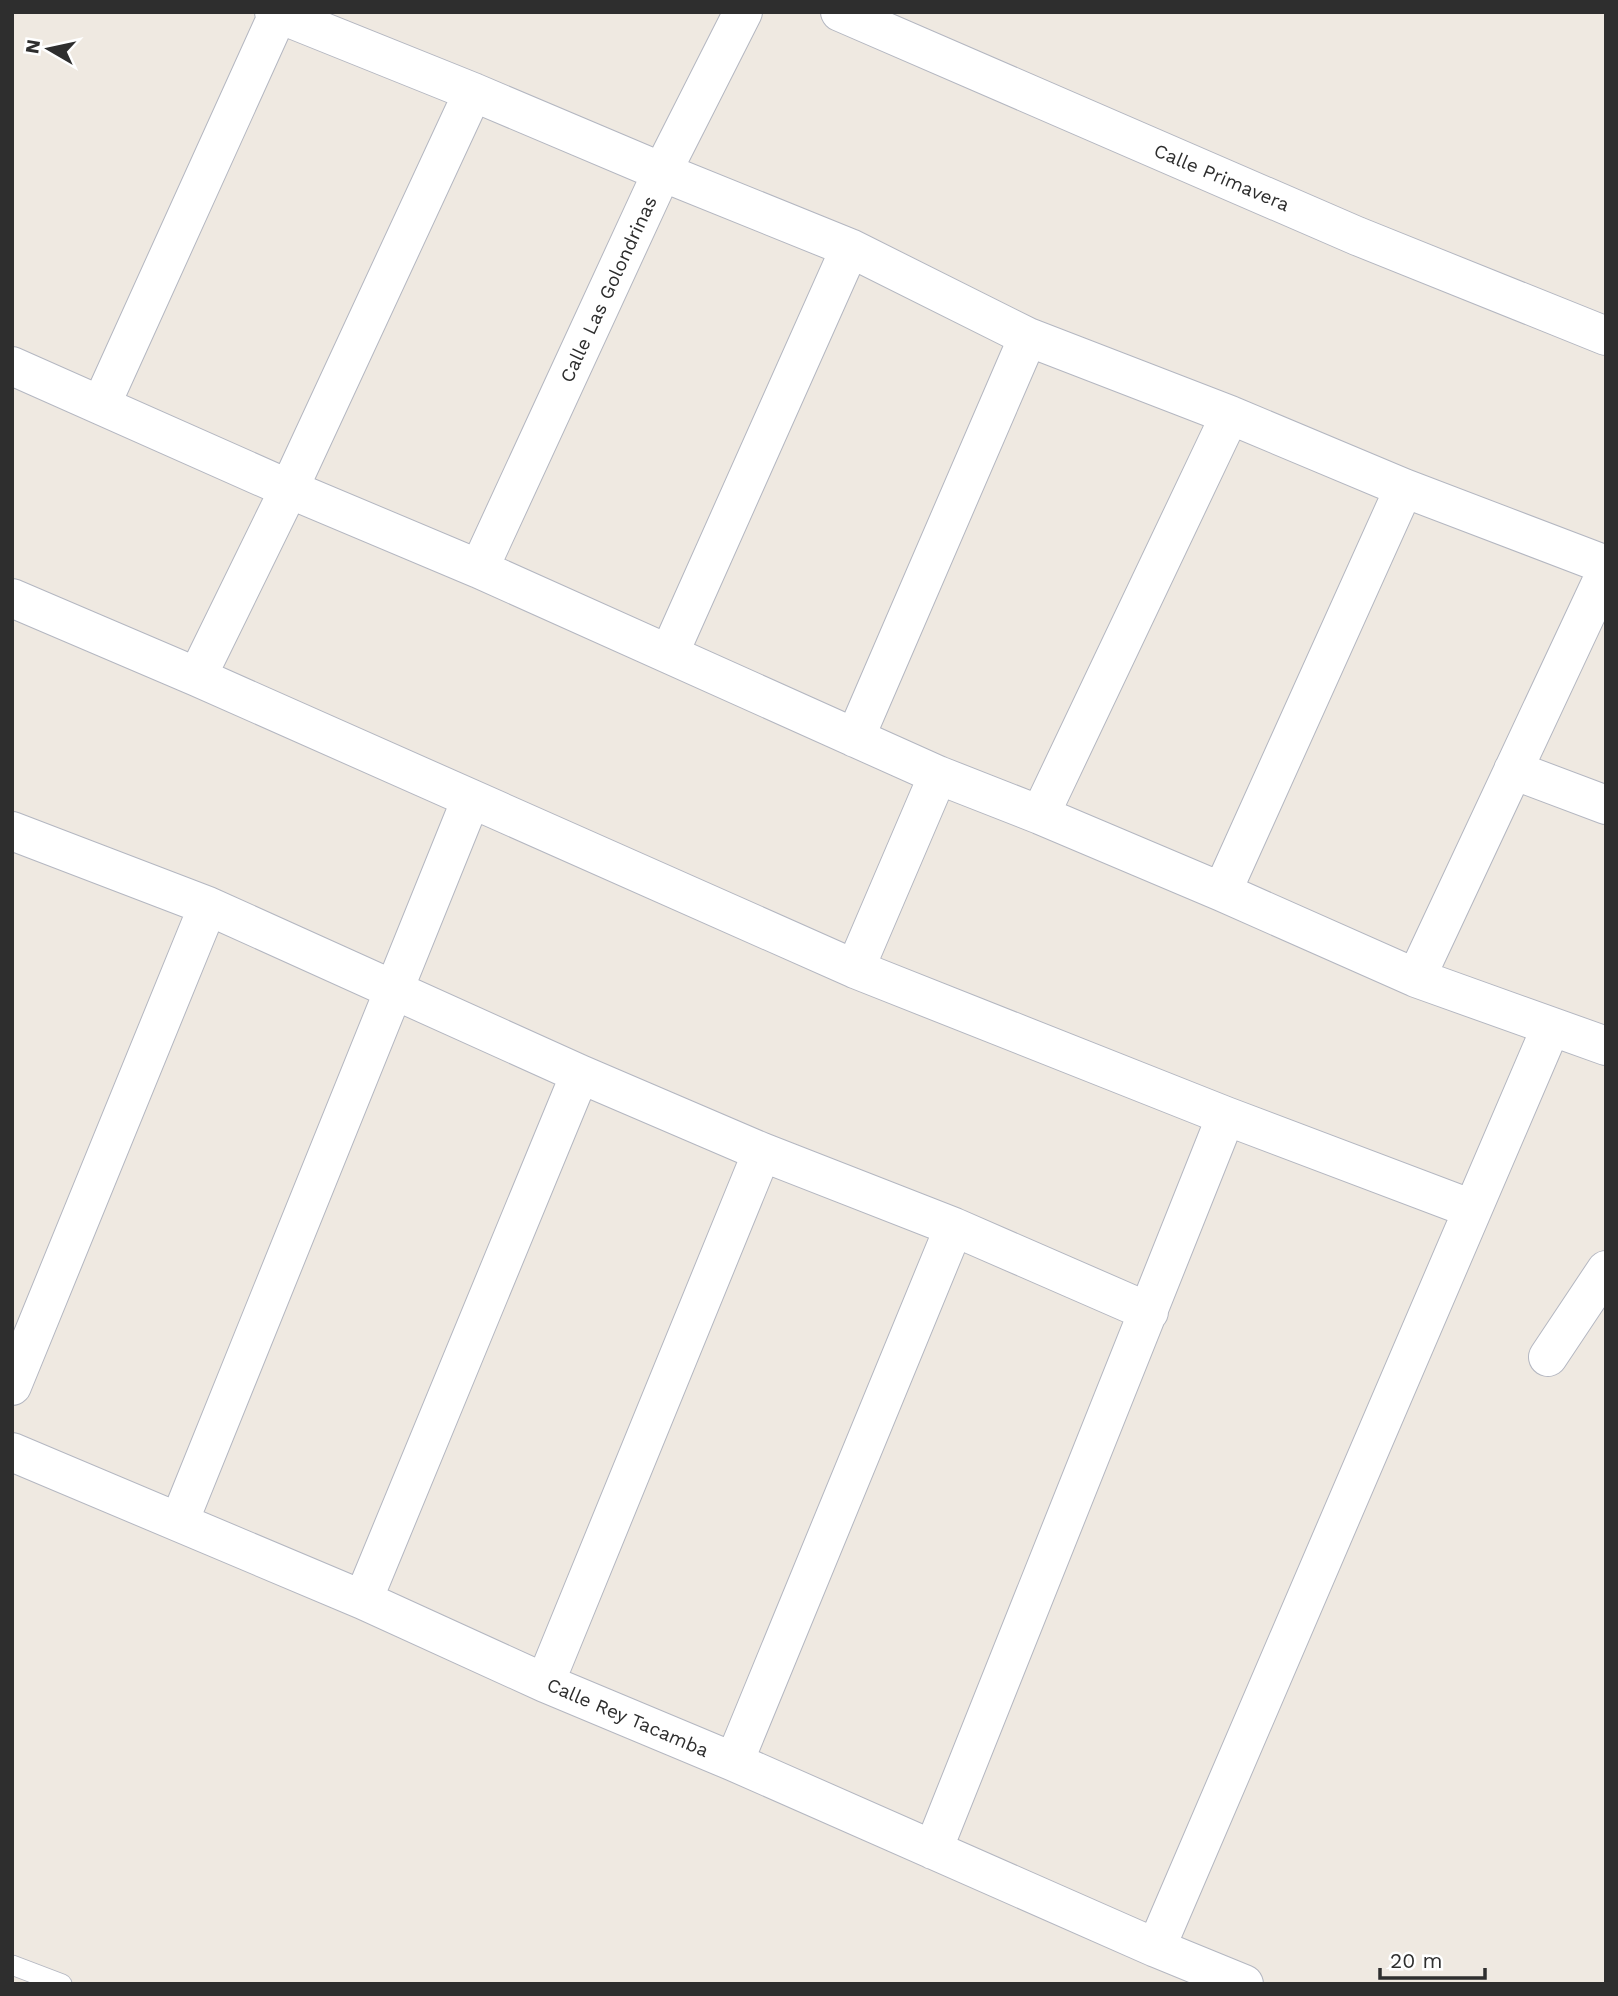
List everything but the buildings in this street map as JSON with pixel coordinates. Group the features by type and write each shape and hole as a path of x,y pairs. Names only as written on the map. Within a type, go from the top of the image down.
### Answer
{"street":[{"name":"Calle Las Golondrinas","path":"479,569 662,172 743,12"},
{"name":"Calle Primavera","path":"840,12 1357,236 1606,336"},
{"path":"101,405 276,13 850,248 1028,337 1230,415 1405,488 1606,565"},
{"path":"197,677 289,489 473,92"},
{"path":"669,654 850,248"},
{"path":"855,738 1028,337"},
{"path":"12,366 289,489 479,569 938,775 1222,892 1416,978 1606,1046"},
{"path":"1040,815 1230,415"},
{"path":"1222,892 1405,488"},
{"path":"1416,978 1606,572"},
{"path":"12,598 855,968 1226,1116 1472,1209"},
{"path":"1513,770 1606,806"},
{"path":"855,968 938,775"},
{"path":"179,1522 471,799"},
{"path":"12,831 208,906 762,1152 954,1227 1149,1312"},
{"path":"12,1386 208,906"},
{"path":"1156,1948 1551,1027"},
{"path":"363,1600 580,1073"},
{"path":"933,1850 1226,1116"},
{"path":"545,1683 762,1152"},
{"path":"734,1762 954,1227"},
{"path":"1548,1357 1606,1270"},
{"name":"Calle Rey Tacamba","path":"12,1452 363,1600 545,1683 734,1762 1156,1948 1244,1984"}],"lane":[{"path":"12,1965 62,1984"}]}
